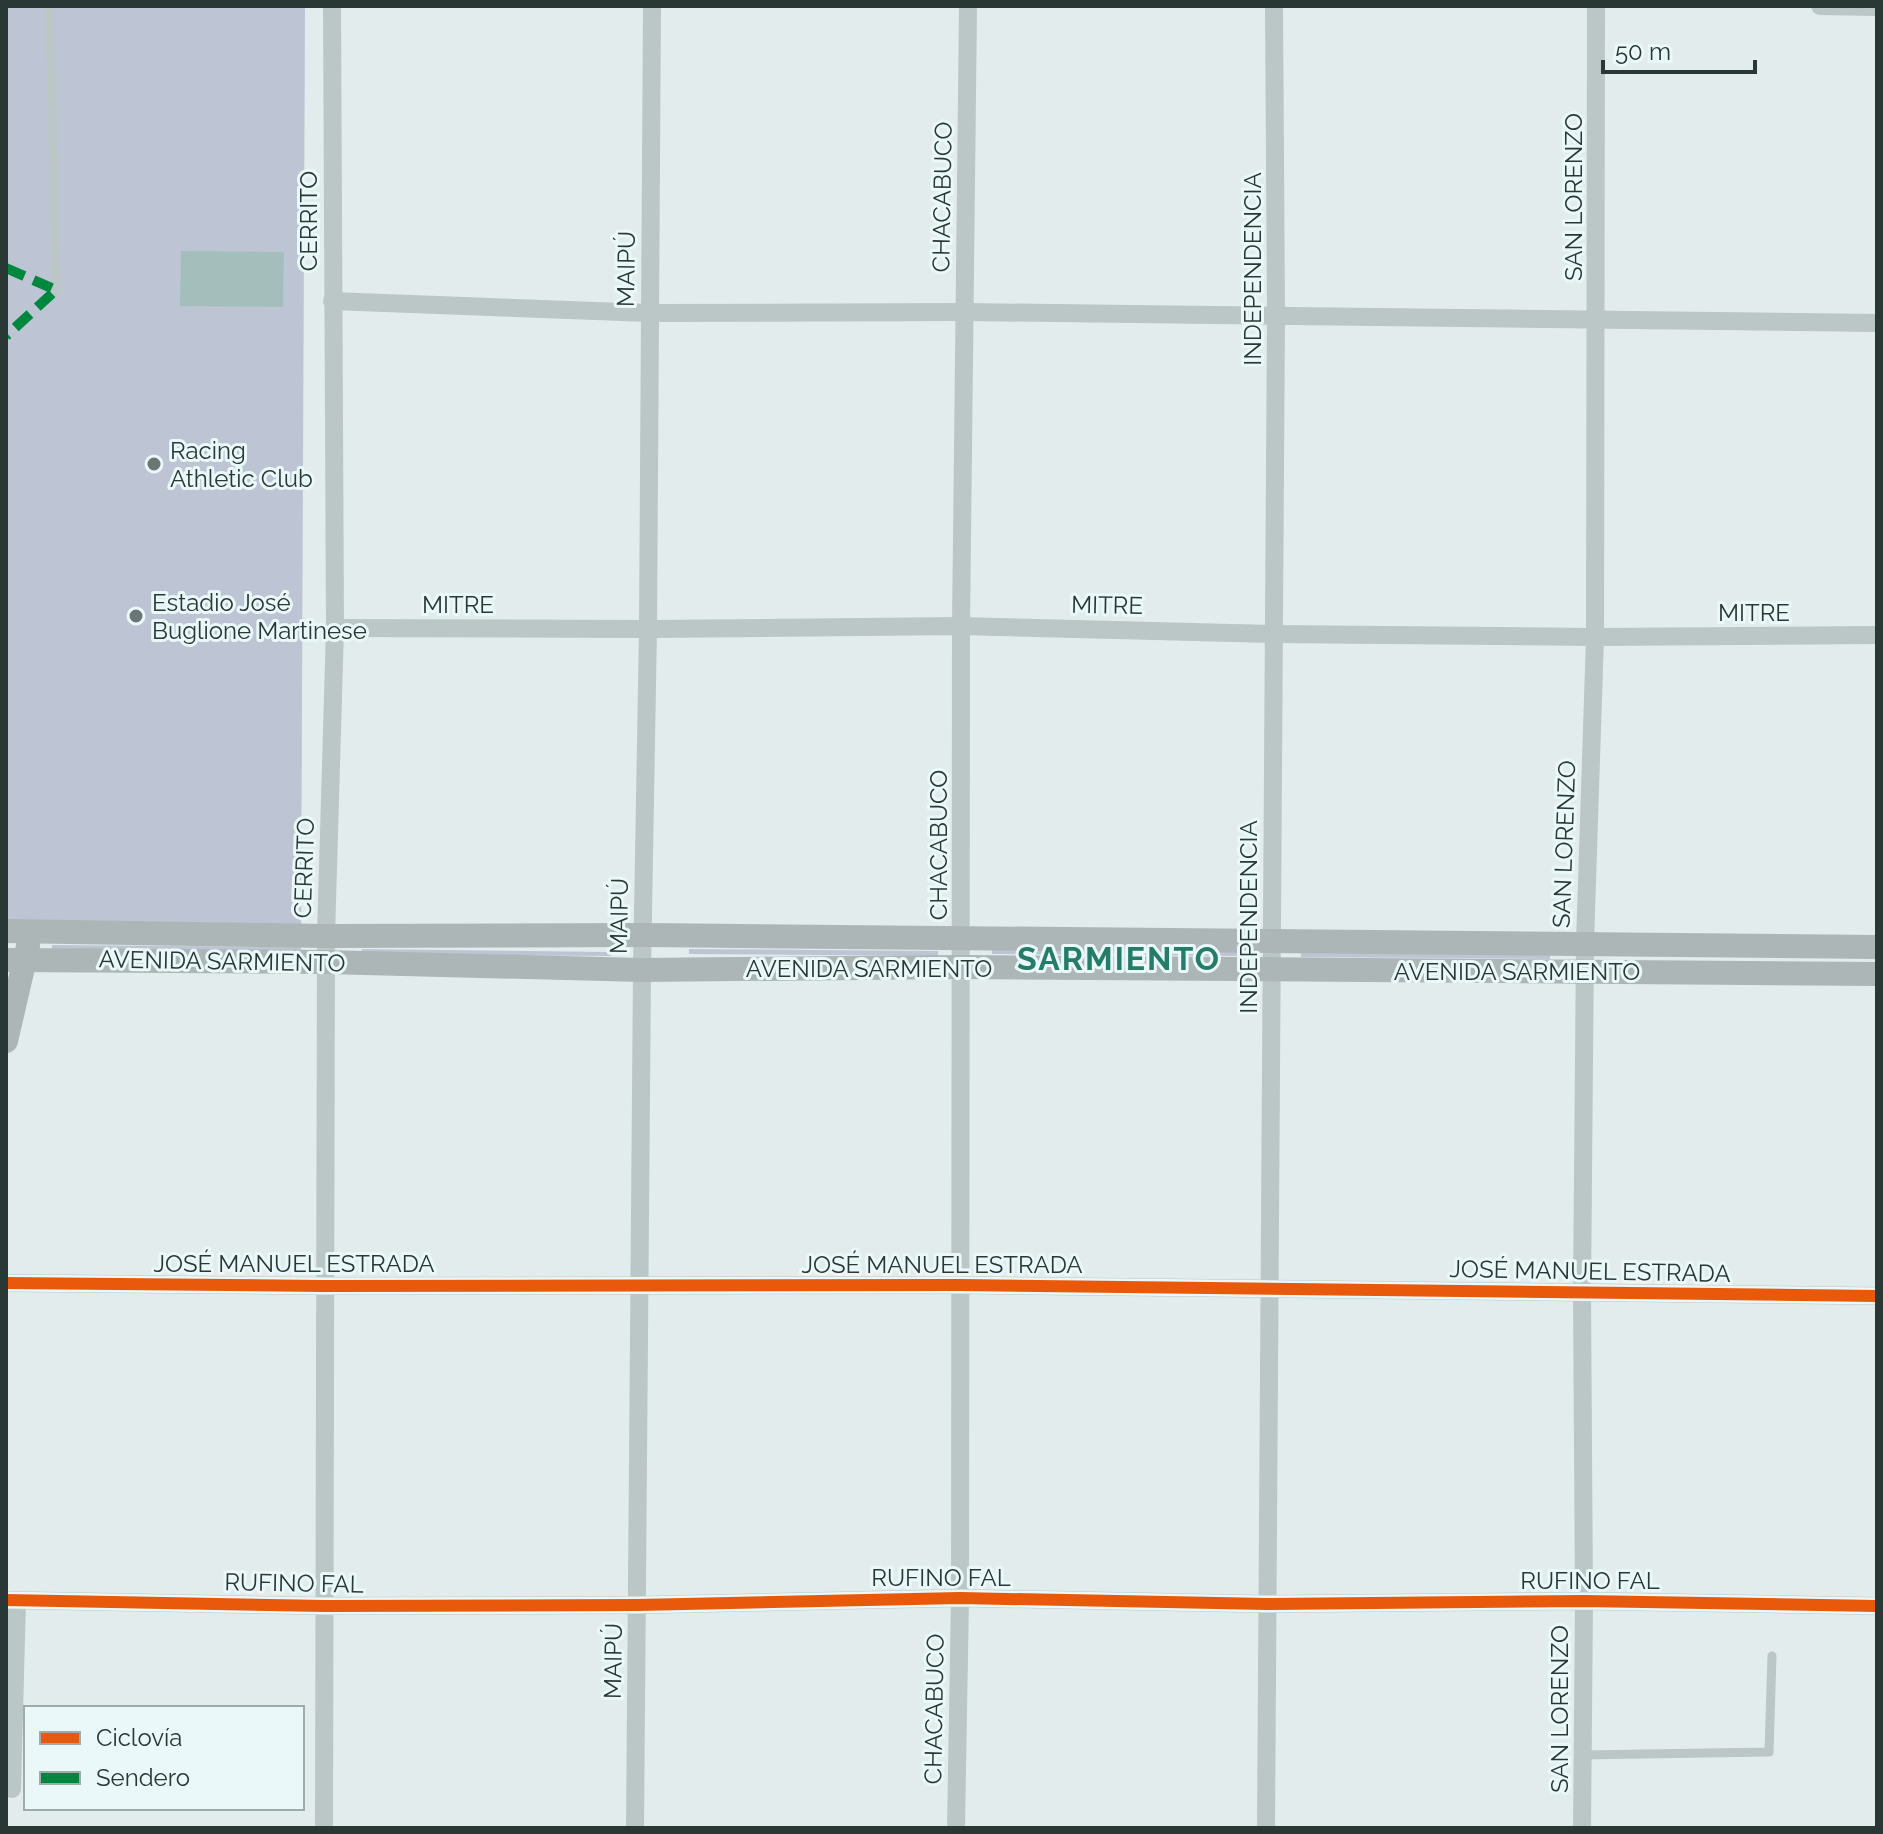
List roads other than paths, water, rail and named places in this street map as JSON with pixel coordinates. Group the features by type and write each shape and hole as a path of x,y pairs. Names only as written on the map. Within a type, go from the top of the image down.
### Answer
{"main road":[{"name":"AVENIDA SARMIENTO","path":"6,931 1877,947"},
{"path":"6,1041 15,960 32,931"},
{"name":"AVENIDA SARMIENTO","path":"15,960 325,962 642,970 962,967 1877,974"}],"street":[{"name":"CERRITO","path":"324,1828 325,962 335,628 332,6"},
{"name":"MAIPÚ","path":"635,1828 652,6"},
{"name":"CHACABUCO","path":"956,1828 960,1598 961,626 968,6"},
{"name":"INDEPENDENCIA","path":"1266,1828 1276,315 1274,6"},
{"name":"SAN LORENZO","path":"1582,1828 1584,971 1595,637 1596,6"},
{"path":"1820,6 1877,7"},
{"path":"332,301 649,313 965,312 1877,323"},
{"name":"MITRE","path":"335,628 961,626 1273,634 1595,637 1877,635"},
{"name":"JOSÉ MANUEL ESTRADA","path":"6,1283 959,1285 1877,1296"},
{"name":"RUFINO FAL","path":"11,1600 325,1606 638,1605 960,1598 1267,1604 1584,1601 1877,1606"},
{"path":"11,1600 12,1789"}],"lane":[{"path":"49,6 56,290"},
{"path":"1582,1755 1769,1752 1772,1656"}],"place":[{"name":"Racing Athletic Club","path":"154,464"},
{"name":"Estadio José Buglione Martinese","path":"136,616"}],"district":[{"name":"SARMIENTO","path":"1119,958"}]}
